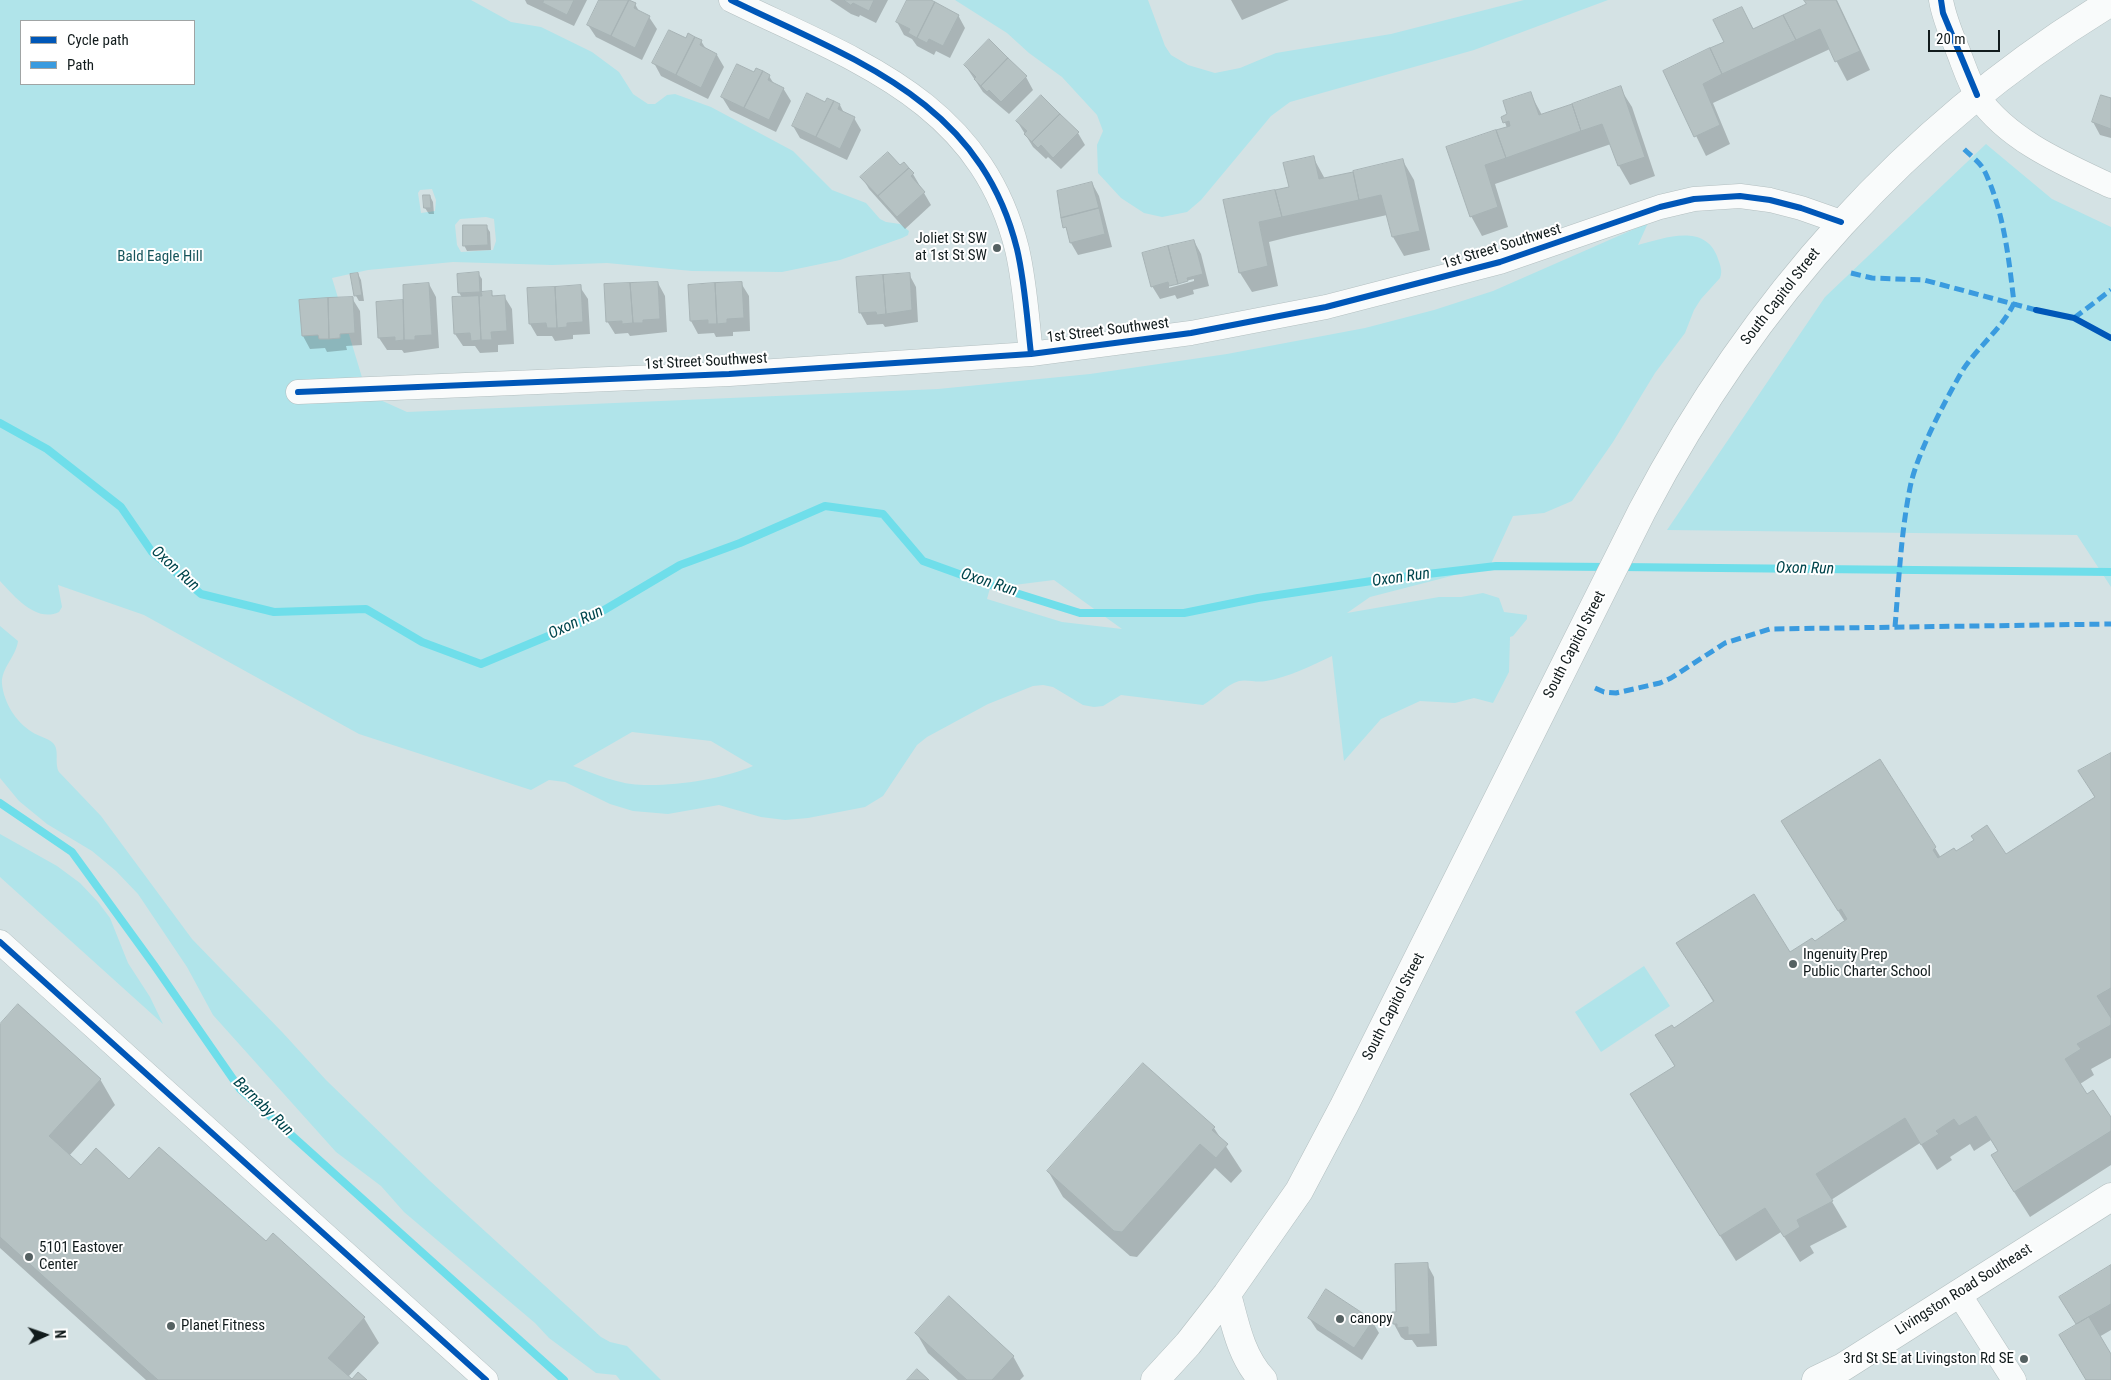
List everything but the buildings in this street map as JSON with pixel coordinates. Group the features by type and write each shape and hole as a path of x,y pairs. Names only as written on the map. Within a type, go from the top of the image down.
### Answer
{"main road":[{"name":"South Capitol Street","path":"1155,1380 1188,1344 1299,1191 1344,1106 1642,511 1682,438 1725,369 1771,307 1841,222 1937,129 2030,55 2111,2"},
{"name":"Livingston Road Southeast","path":"1816,1380 1843,1367 2111,1197"},
{"path":"1226,1294 1244,1352 1254,1371 1263,1380"}],"street":[{"path":"731,0 886,76 928,106 964,143 992,186 1004,210 1016,247 1030,354"},
{"path":"1941,0 1946,22 1978,95 1996,119 2016,136 2111,186"},
{"name":"1st Street Southwest","path":"298,392 728,374 1030,354 1191,333 1326,307 1500,262 1660,207 1694,199 1740,196 1770,200 1801,208 1841,222"},
{"path":"0,942 486,1380"},
{"path":"1959,1294 2014,1380"}],"green space":[{"name":"Bald Eagle Hill","path":"0,0 471,0 511,22 541,27 592,52 619,72 633,94 648,104 655,104 667,95 675,94 711,107 793,151 832,190 866,203 880,219 900,224 909,231 908,235 902,238 840,260 782,272 692,271 607,263 552,265 453,262 368,270 332,278 367,394 407,412 938,389 1090,374 1227,354 1365,328 1434,310 1493,291 1648,223 1638,245 1671,237 1693,236 1703,239 1711,246 1721,267 1720,278 1701,299 1694,310 1685,333 1655,373 1613,442 1572,501 1544,513 1513,516 1490,566 1370,597 1347,613 1439,597 1461,597 1483,593 1499,598 1504,612 1527,615 1527,619 1510,637 1509,672 1493,703 1474,698 1455,703 1420,701 1381,719 1344,761 1332,656 1283,677 1263,681 1239,681 1203,705 1121,695 1103,706 1094,707 1083,705 1053,687 1033,686 988,704 927,737 917,745 883,796 865,807 808,818 785,820 761,817 719,805 668,814 633,811 610,804 565,782 549,780 531,790 359,734 144,615 58,585 62,607 59,612 50,614 34,611 12,594 0,581","holes":["432,189 436,200 435,211 421,213 418,193 420,190","486,217 494,219 496,241 493,250 461,252 457,245 455,225 460,219","1054,580 1122,629 1062,622 987,599 990,588","632,732 711,741 753,766 714,778 657,785 635,785 608,779 573,766"]},
{"path":"955,0 1148,0 1165,46 1171,55 1188,65 1215,73 1240,68 1276,53 1391,34 1524,0 1608,0 1474,50 1290,102 1271,116 1201,200 1187,212 1162,217 1144,213 1121,198 1098,173 1097,145 1103,131 1097,115 1062,77 1029,53 1007,33"},
{"path":"1986,144 2052,199 2111,227 2111,587 2077,535 1667,530 1825,297"},
{"path":"0,626 18,641 15,652 2,678 3,691 8,705 26,728 53,743 56,749 59,772 101,816 192,939 326,1080 430,1181 601,1337 610,1342 627,1346 661,1380 620,1380 616,1375 596,1373 549,1338 535,1323 404,1212 381,1186 336,1152 213,1015 187,967 138,894 116,871 92,851 47,824 19,801 0,778"},
{"path":"0,834 57,866 80,883 98,902 110,918 128,963 150,997 163,1024 0,877"},
{"path":"1644,966 1670,1006 1601,1052 1575,1012"}],"waterway":[{"name":"Oxon Run","path":"0,423 47,449 121,507 152,552 201,594 274,612 366,609 422,642 481,664 589,619 680,565 740,543 825,506 883,514 923,561 984,583 1080,613 1184,613 1258,598 1385,579 1496,566 1609,567"},
{"name":"Oxon Run","path":"1621,567 2111,572"},
{"name":"Barnaby Run","path":"0,803 72,852 154,965 240,1089 564,1380"}],"marked path":[{"path":"1895,627 1905,519 1911,483 1920,456 1940,412 1961,373 2003,321 2014,303 2005,236 1997,203 1983,169 1964,149"},
{"path":"1851,273 1872,278 1924,280 2036,310"},
{"path":"2074,318 2111,290"},
{"path":"1595,688 1604,692 1616,693 1660,683 1671,678 1725,643 1770,629 2111,624"}],"cycle path":[{"path":"731,0 822,43 866,66 906,91 943,121 974,156 999,198 1017,249 1024,288 1031,354"},
{"path":"1941,0 1943,13 1977,95"},
{"path":"298,392 729,374 1031,354 1191,333 1326,307 1500,262 1660,207 1694,199 1740,196 1770,200 1801,208 1841,222"},
{"path":"2036,310 2074,318 2111,338"},
{"path":"0,942 486,1380"}],"place":[{"name":"Joliet St SW at 1st St SW","path":"997,248"},
{"name":"Ingenuity Prep Public Charter School","path":"1793,964"},
{"name":"5101 Eastover Center","path":"29,1257"},
{"name":"canopy","path":"1340,1319"},
{"name":"Planet Fitness","path":"171,1326"},
{"name":"3rd St SE at Livingston Rd SE","path":"2024,1359"}]}
